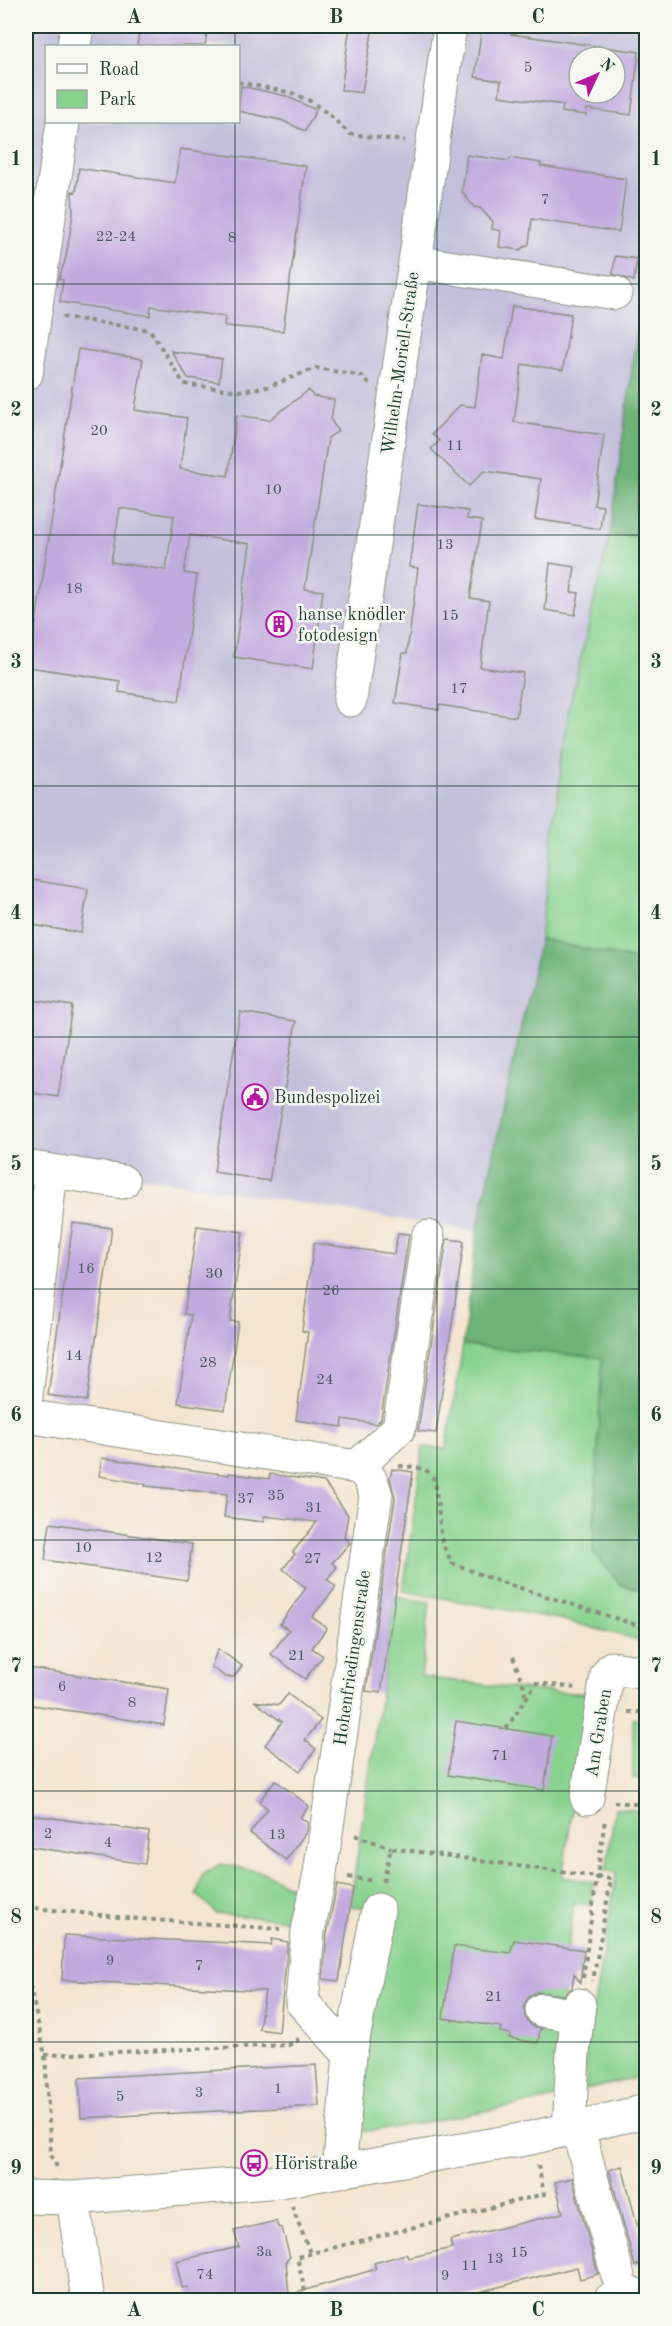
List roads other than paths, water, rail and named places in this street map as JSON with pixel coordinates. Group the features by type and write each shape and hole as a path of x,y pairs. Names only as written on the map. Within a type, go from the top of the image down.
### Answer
{"street":[{"path":"74,45 77,26"},
{"name":"Wilhelm-Moriell-Straße","path":"350,700 450,26"},
{"path":"26,374 32,298 63,123"},
{"path":"415,262 615,293"},
{"path":"26,1397 38,1169 123,1182"},
{"path":"26,1416 357,1467 399,1428 428,1237"},
{"name":"Hohenfriedingenstraße","path":"350,2055 302,2002 308,1931 320,1873 376,1495 368,1473 357,1467"},
{"name":"Am Graben","path":"598,1800 613,1701 607,1675 612,1668 646,1674"},
{"path":"339,2171 350,2055 380,1896"},
{"path":"542,2010 578,2010 573,2053 574,2130 624,2293"},
{"path":"26,2197 73,2198 281,2181 574,2130 646,2111"},
{"path":"73,2198 87,2301"}],"place":[{"name":"hanse knödler fotodesign","path":"279,624"},
{"name":"Bundespolizei","path":"255,1097"},
{"name":"Höristraße","path":"254,2163"}]}
